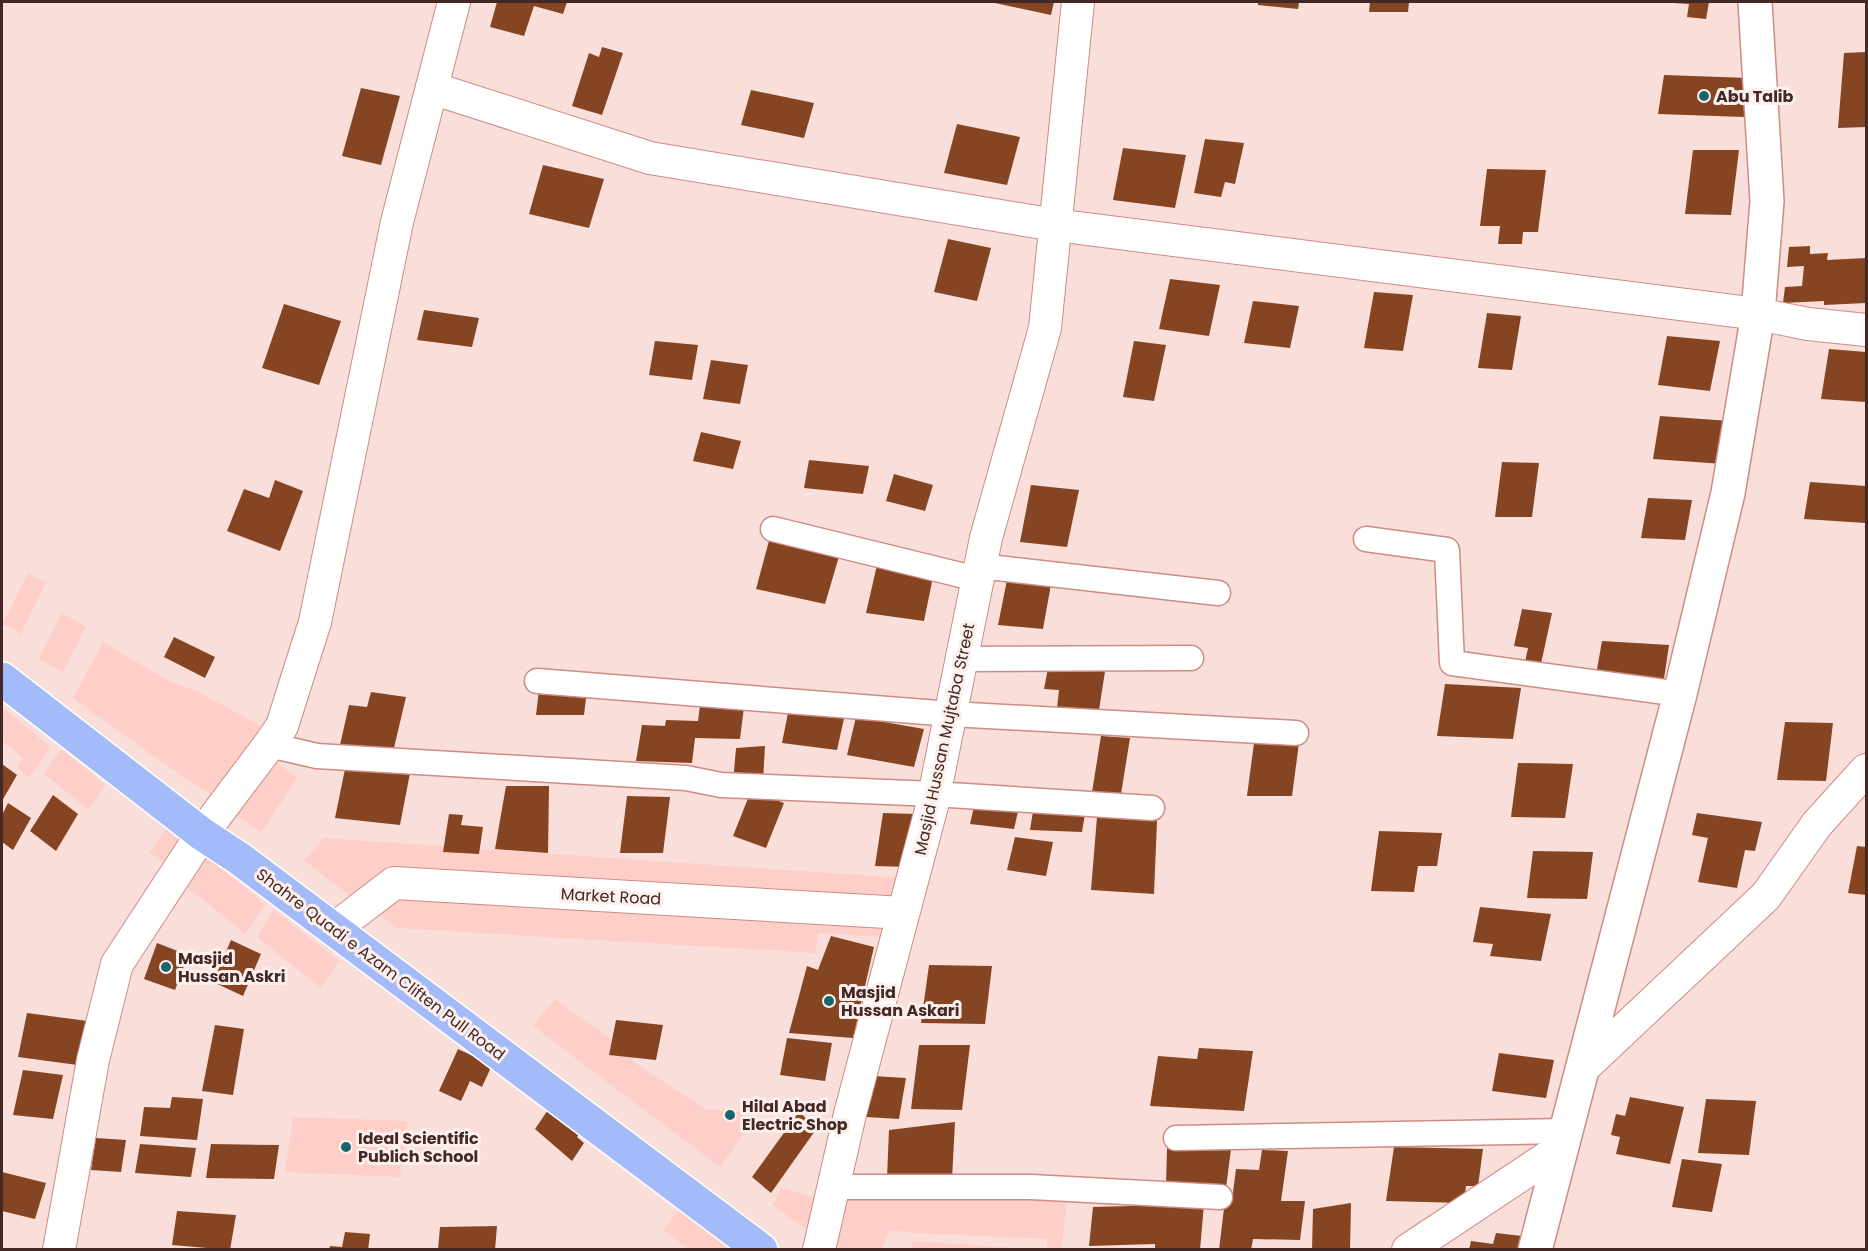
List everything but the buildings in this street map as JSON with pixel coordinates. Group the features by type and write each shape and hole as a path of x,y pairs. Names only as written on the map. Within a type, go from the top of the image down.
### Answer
{"highway":[{"name":"Shahre Quadi e Azam Cliften Pull Road","path":"2,679 202,834 240,859 761,1250"}],"street":[{"path":"59,1250 93,1060 117,964 202,834 282,726 315,622 397,222 454,2"},
{"name":"Masjid Hussan Mujtaba Street","path":"819,1250 850,1114 934,794 986,538 1044,328 1078,2"},
{"path":"1535,1250 1680,694 1728,493 1758,314 1767,201 1755,2"},
{"path":"432,88 650,158 1055,225 1758,314 1808,324 1866,330"},
{"path":"773,529 978,573 1218,593"},
{"path":"1366,539 1447,550 1452,663 1680,694"},
{"path":"962,659 1191,658"},
{"path":"537,681 951,714 1296,733"},
{"path":"269,745 317,756 686,778 720,785 934,794 1152,808"},
{"path":"1582,1069 1766,896 1816,824 1866,770"},
{"name":"Market Road","path":"334,929 394,883 903,912"},
{"path":"1176,1138 1563,1140"},
{"path":"1408,1250 1563,1140"},
{"path":"833,1187 1031,1187 1220,1197"}],"shaded area":[{"path":"28,573 46,582 21,634 3,624"},
{"path":"62,613 86,627 63,672 39,659"},
{"path":"103,642 167,680 199,692 263,727 226,802 190,782 73,698"},
{"path":"2,707 50,747 29,778 17,767 23,758 2,741"},
{"path":"61,749 105,785 88,810 44,774"},
{"path":"273,759 297,778 261,833 237,815"},
{"path":"166,829 186,846 171,869 150,852"},
{"path":"324,838 902,878 892,906 351,897 304,860"},
{"path":"206,856 265,904 245,934 186,886"},
{"path":"405,893 886,916 883,937 818,933 815,953 396,928 374,910"},
{"path":"274,910 339,961 321,988 257,937"},
{"path":"555,999 612,1040 609,1055 630,1057 635,1063 705,1109 758,1113 720,1167 533,1026"},
{"name":"Ideal Scientific Publich School","path":"293,1117 408,1121 400,1177 285,1172"},
{"path":"781,1188 826,1201 817,1237 773,1205"},
{"path":"841,1194 1068,1195 1061,1249 1047,1249 1047,1239 889,1230 882,1249 836,1249 828,1244"},
{"path":"680,1208 736,1249 689,1249 663,1230"},
{"path":"912,1241 1027,1249 911,1249"}],"place":[{"name":"Abu Talib","path":"1704,96"},
{"name":"Masjid Hussan Askri","path":"166,967"},
{"name":"Masjid Hussan Askari","path":"829,1001"},
{"name":"Hilal Abad Electric Shop","path":"730,1115"},
{"name":"Ideal Scientific Publich School","path":"346,1147"}]}
